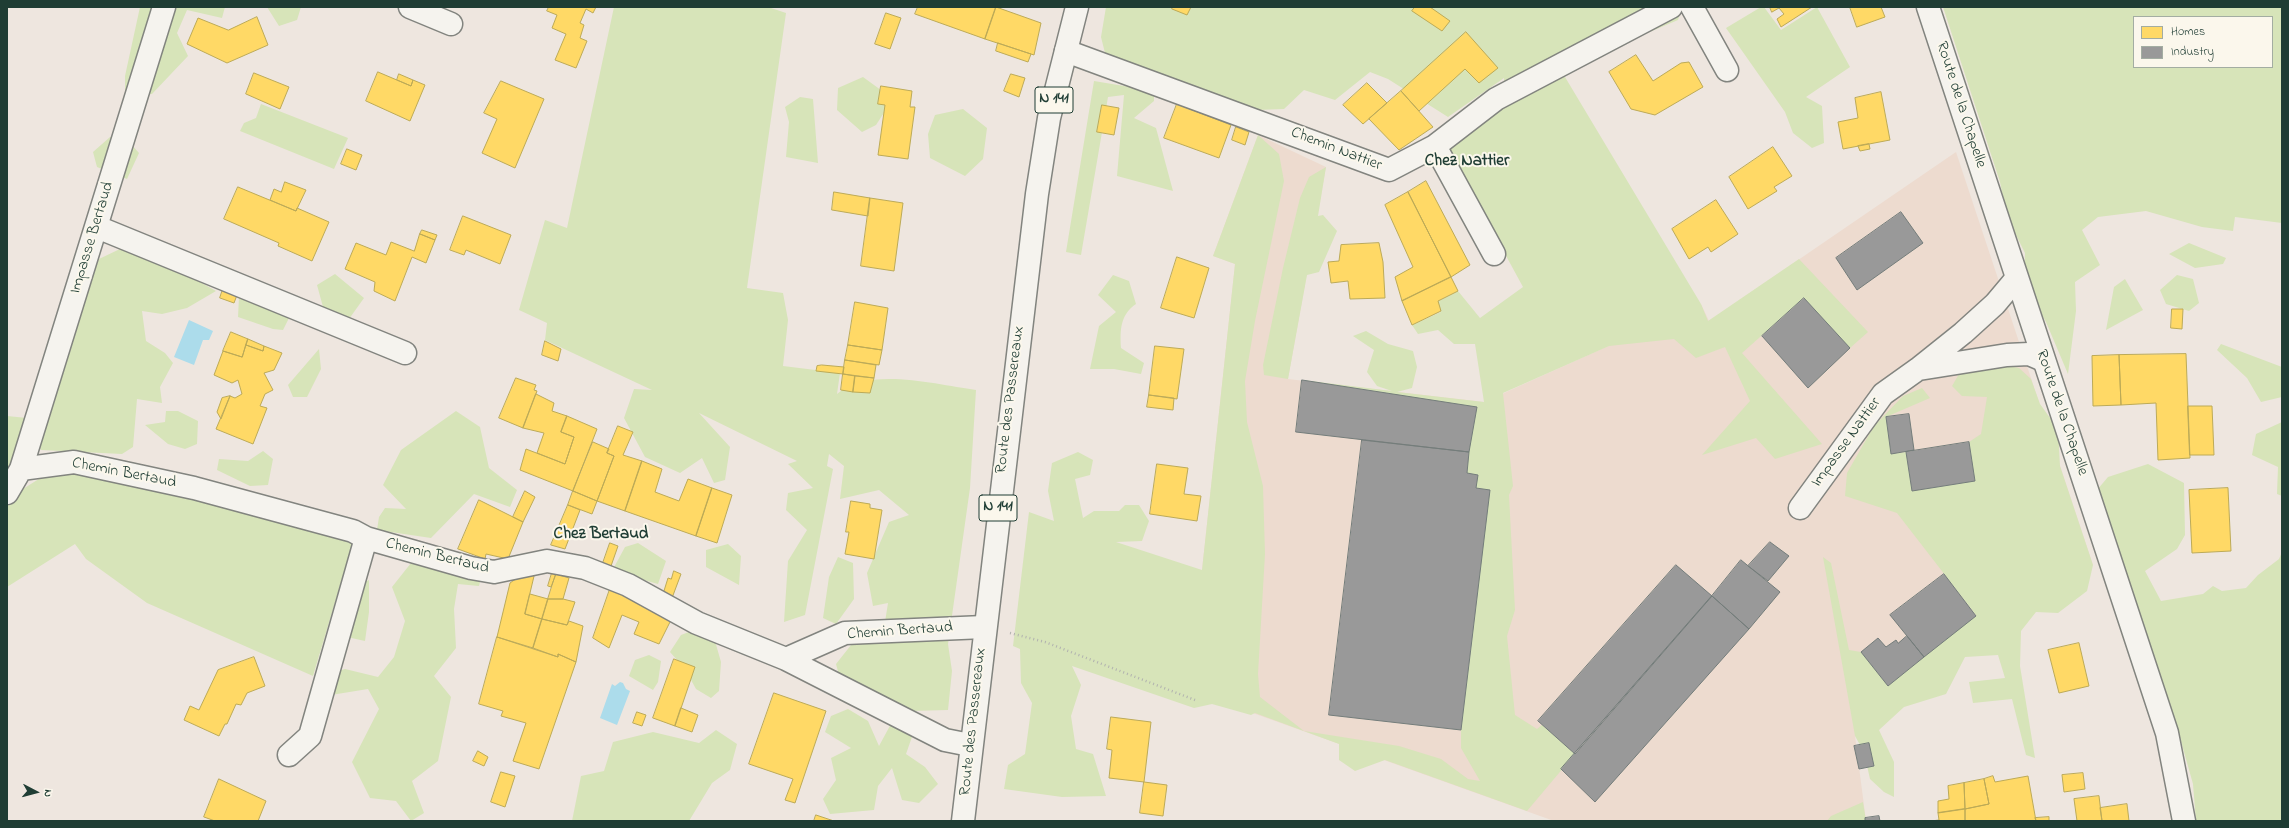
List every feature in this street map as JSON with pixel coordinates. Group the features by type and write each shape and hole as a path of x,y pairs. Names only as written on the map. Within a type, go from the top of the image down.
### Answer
{"street":[{"name":"Impasse Bertaud","path":"21,469 164,7"},
{"path":"410,7 451,24"},
{"name":"Route des Passereaux","path":"963,821 984,626 1037,194 1049,118 1077,7"},
{"name":"Chemin Nattier","path":"1066,51 1389,170 1435,146 1496,99 1671,7"},
{"path":"1692,7 1727,70"},
{"name":"Route de la Chapelle","path":"1928,7 2166,733 2184,821"},
{"path":"1435,146 1494,254"},
{"path":"97,227 405,353"},
{"name":"Impasse Nattier","path":"1800,508 1883,394 1918,370 1990,309 2016,279"},
{"name":"Impasse Nattier","path":"1918,370 2007,355 2029,354 2043,360"},
{"name":"Chemin Bertaud","path":"21,469 74,462 194,488 353,532 366,538 471,568 494,572 547,561 584,568 628,586 697,623 786,659 845,633 984,626"},
{"path":"7,493 21,469"},
{"path":"289,755 310,736 366,538"},
{"path":"786,659 945,740 970,745"}],"path":[{"path":"984,626 1045,642 1195,700"}],"shaded area":[{"path":"1258,135 1326,167 1288,379 1484,402 1701,304 1709,321 1956,152 2093,565 1855,736 1866,821 1554,821 1236,707 1202,570 1235,264 1213,256"}],"green space":[{"path":"140,7 225,7 222,18 187,10 177,33 188,56 152,94 130,97 125,92 125,76"},
{"path":"267,7 301,7 297,20 279,26"},
{"path":"614,7 768,7 786,13 747,288 783,293 788,320 783,366 840,373 837,394 851,386 867,381 885,379 923,382 976,390 970,488 948,644 952,671 948,710 909,711 840,679 836,664 855,640 909,642 885,622 888,603 873,606 867,573 889,522 909,515 879,490 840,499 844,466 829,454 827,466 833,469 805,615 784,622 788,561 807,530 786,510 788,493 813,488 788,464 797,461 699,413 730,447 725,480 714,483 702,458 680,473 645,457 624,418 634,389 652,390 545,340 547,323 519,310 545,220 567,228"},
{"path":"1106,7 1682,7 1678,20 1595,55 1559,67 1701,304 1708,321 1799,259 1868,332 1850,348 1804,298 1742,353 1822,444 1775,459 1756,438 1702,455 1750,401 1725,347 1696,358 1674,339 1609,346 1503,393 1513,486 1509,495 1515,610 1507,636 1515,715 1537,729 1542,725 1575,754 1527,811 1385,760 1355,771 1339,760 1339,744 1255,713 1251,715 1212,704 1194,708 1072,666 1081,685 1071,716 1076,749 1093,754 1106,796 1062,797 1004,789 1008,765 1025,754 1032,703 1021,683 1020,649 1013,646 1029,512 1054,521 1048,491 1052,463 1078,452 1093,460 1090,475 1075,479 1083,518 1094,511 1119,511 1125,505 1139,505 1149,521 1142,541 1116,542 1202,570 1235,264 1213,256 1258,135 1279,154 1284,181 1255,321 1245,381 1247,422 1263,486 1265,554 1258,674 1260,697 1304,731 1399,746 1441,759 1468,779 1480,781 1461,748 1461,730 1477,599 1469,575 1483,489 1476,488 1477,475 1467,473 1469,452 1302,380 1392,391 1377,386 1367,372 1374,350 1353,336 1366,331 1388,344 1413,351 1417,367 1412,388 1397,392 1484,402 1475,344 1454,344 1438,330 1418,334 1412,325 1441,312 1438,301 1458,291 1480,318 1523,287 1443,140 1505,95 1504,78 1448,117 1388,79 1370,72 1335,100 1304,90 1284,109 1256,110 1105,53 1101,37"},
{"path":"1761,7 1764,7 1781,30 1817,7 1850,67 1806,97 1822,106 1824,143 1812,148 1793,133 1785,112 1726,28"},
{"path":"1943,7 2282,7 2282,223 2235,217 2233,231 2202,227 2146,211 2098,217 2082,230 2100,265 2075,282 2076,311 2068,374 2046,322 2024,284 2025,253 2007,217 2000,182"},
{"path":"863,77 885,93 889,105 876,125 862,132 837,110 838,88"},
{"path":"1094,81 1154,91 1154,101 1134,118 1156,128 1173,191 1117,176 1124,95 1108,97 1081,255 1066,252"},
{"path":"800,97 813,99 818,163 786,157 789,122 785,107"},
{"path":"261,104 348,138 334,169 240,131 244,123 256,118"},
{"path":"963,109 987,128 983,159 965,176 930,158 928,134 935,115"},
{"path":"110,137 130,143 139,153 127,179 97,167 93,152"},
{"path":"1326,167 1318,216 1323,215 1337,231 1319,272 1307,275 1288,379 1264,375 1263,365 1283,268 1300,198 1309,177"},
{"path":"2189,243 2226,258 2223,264 2195,268 2169,254"},
{"path":"122,248 148,253 216,291 187,308 162,314 142,311 146,341 165,353 173,363 160,387 162,403 137,399 133,447 122,454 41,450 37,442 65,347 99,259"},
{"path":"335,274 364,298 349,319 323,307 317,285"},
{"path":"1113,275 1129,281 1136,304 1127,313 1122,323 1121,348 1144,363 1141,374 1114,369 1090,369 1099,326 1116,312 1098,295"},
{"path":"2177,275 2193,279 2199,303 2189,311 2166,304 2160,290"},
{"path":"2125,279 2143,310 2106,330 2114,287"},
{"path":"239,297 289,318 283,330 273,329 238,317"},
{"path":"2221,344 2282,367 2282,397 2261,402 2247,378 2217,350"},
{"path":"319,349 321,369 307,397 293,397 288,385"},
{"path":"1997,364 2019,368 2031,379 2040,404 2058,429 2060,466 2093,565 2087,591 2058,613 2036,612 2021,631 2020,666 2035,758 2026,755 2012,699 1973,703 1969,682 2005,678 1998,655 1965,657 1946,694 1904,707 1879,730 1894,762 1894,797 1884,792 1870,779 1864,752 1855,736 1823,557 1831,563 1849,650 1861,652 1888,686 1976,615 1897,513 1845,496 1847,473 1874,426 1903,396 1922,388 1930,398 1886,417 1891,454 1906,452 1912,491 1975,481 1969,442 1981,434 1987,397 1962,396 1952,386 1959,374"},
{"path":"166,411 178,411 198,421 197,444 185,449 168,444 145,425 165,422"},
{"path":"456,411 480,427 489,468 517,490 510,507 474,494 431,538 377,530 379,517 385,508 406,509 383,485 401,450"},
{"path":"7,416 27,418 7,474"},
{"path":"2282,422 2282,496 2277,494 2278,467 2252,455 2256,434"},
{"path":"263,451 273,459 268,485 250,486 217,470 219,459 248,461"},
{"path":"2148,464 2184,483 2185,535 2177,549 2145,571 2161,601 2203,594 2213,586 2222,591 2246,588 2258,575 2279,559 2282,552 2282,821 2196,821 2193,784 2177,727 2151,667 2133,605 2127,574 2123,574 2097,490 2108,477"},
{"path":"77,472 159,490 353,542 313,676 147,603 86,559 75,544 7,587 7,507 15,494 42,477"},
{"path":"638,543 666,561 658,584 612,571 625,547"},
{"path":"728,544 741,556 739,585 706,567 706,550"},
{"path":"838,557 853,563 854,599 836,624 823,618 829,577"},
{"path":"411,563 427,564 481,578 479,586 458,584 454,609 456,648 434,676 451,697 438,761 412,781 424,813 411,821 396,801 370,798 352,762 379,709 368,689 331,695 335,672 345,669 378,677 394,657 405,621 392,587"},
{"path":"369,580 369,612 365,641 347,637 359,584"},
{"path":"694,630 715,641 721,662 719,691 711,698 696,689 685,669 670,652 681,635"},
{"path":"649,655 661,661 658,682 653,690 629,676 635,660"},
{"path":"848,709 868,721 879,746 892,722 913,734 906,754 925,767 938,784 919,803 902,800 892,768 878,786 874,810 830,814 823,799 836,780 831,758 851,748 825,732 831,716"},
{"path":"716,730 737,744 730,770 712,783 689,821 572,821 581,776 604,771 613,742 653,732 699,743"},
{"path":"1863,802 1866,821 1827,821 1831,816"}],"water":[{"path":"189,320 213,331 209,340 203,340 194,365 174,357"},
{"path":"620,682 623,683 626,689 630,691 617,725 600,718 612,684 615,686"}],"building: Homes":[{"path":"549,7 596,7 593,13 586,9 580,23 584,25 580,38 587,41 576,68 555,60 566,34 552,28 557,15 547,11"},
{"path":"918,7 996,7 985,39 915,14"},
{"path":"996,7 1041,23 1034,55 985,39"},
{"path":"1173,7 1191,7 1187,15 1172,9"},
{"path":"1415,7 1430,7 1450,21 1442,31 1412,11"},
{"path":"1770,7 1812,7 1781,27 1777,19 1784,14 1779,8 1772,12"},
{"path":"1850,7 1881,7 1885,17 1857,27"},
{"path":"886,13 901,18 890,49 875,44"},
{"path":"257,17 268,45 227,63 187,44 198,18 228,30"},
{"path":"1466,32 1498,68 1479,83 1465,69 1419,111 1401,91"},
{"path":"998,43 1031,54 1028,62 996,51"},
{"path":"1636,55 1653,81 1681,63 1689,62 1703,87 1655,115 1631,109 1609,72"},
{"path":"378,72 411,86 413,80 425,85 410,121 366,101"},
{"path":"254,73 289,87 280,109 246,94"},
{"path":"399,74 413,80 411,86 397,80"},
{"path":"1011,74 1025,78 1019,97 1004,91"},
{"path":"501,81 544,99 515,168 482,153 497,119 484,113"},
{"path":"1367,83 1387,103 1363,124 1343,105"},
{"path":"881,86 912,91 910,107 915,107 908,159 878,155 885,105 878,104"},
{"path":"1401,91 1433,127 1399,150 1369,119"},
{"path":"1881,92 1890,140 1843,149 1838,122 1858,118 1855,98"},
{"path":"1177,104 1231,125 1219,158 1164,138"},
{"path":"1102,105 1119,108 1114,135 1097,132"},
{"path":"1236,127 1249,132 1245,145 1232,140"},
{"path":"1869,144 1870,149 1860,151 1858,146"},
{"path":"1773,147 1792,176 1774,187 1777,191 1748,209 1729,177"},
{"path":"347,149 362,155 356,170 341,164"},
{"path":"1426,181 1470,265 1451,277 1408,192"},
{"path":"285,182 306,190 296,211 270,200 274,189 281,192"},
{"path":"238,187 296,211 297,208 329,222 312,261 278,246 279,243 224,219"},
{"path":"834,192 870,198 868,216 832,210"},
{"path":"1408,192 1451,277 1402,301 1395,277 1413,267 1385,205"},
{"path":"870,198 903,203 894,271 861,266"},
{"path":"1716,200 1738,234 1711,252 1708,247 1689,259 1672,229"},
{"path":"463,216 511,235 500,264 466,250 464,255 450,250"},
{"path":"422,230 437,235 435,240 420,234"},
{"path":"420,234 435,240 426,263 412,257 395,301 374,291 375,282 345,269 356,243 386,255 391,242 414,251"},
{"path":"1379,243 1383,262 1385,298 1350,299 1348,281 1331,283 1328,262 1339,261 1341,245"},
{"path":"1177,257 1209,268 1194,318 1161,308"},
{"path":"1451,277 1458,291 1438,301 1441,311 1412,325 1402,301"},
{"path":"223,289 237,295 234,303 220,298"},
{"path":"855,302 888,308 882,350 848,345"},
{"path":"2172,309 2183,309 2182,329 2171,328"},
{"path":"231,332 248,339 242,357 223,351"},
{"path":"248,339 264,346 263,351 246,345"},
{"path":"545,341 561,349 558,361 542,355"},
{"path":"246,345 263,351 264,346 282,353 274,370 264,373 273,390 265,394 260,406 267,408 253,444 216,429 230,396 235,398 242,394 238,380 232,383 214,375 223,351 242,357"},
{"path":"848,345 882,350 879,365 845,360"},
{"path":"1155,346 1184,349 1177,399 1149,395"},
{"path":"2186,354 2190,458 2158,460 2156,403 2121,405 2119,355"},
{"path":"2119,355 2121,405 2093,406 2092,356"},
{"path":"845,360 876,365 874,378 843,374"},
{"path":"817,366 844,367 843,374 816,371"},
{"path":"843,374 855,376 853,392 841,390"},
{"path":"855,376 874,378 870,393 853,392"},
{"path":"516,378 536,385 534,390 537,391 523,428 499,418"},
{"path":"536,394 554,403 552,411 567,416 561,432 574,437 565,464 537,453 544,433 523,428"},
{"path":"1149,395 1174,398 1173,410 1147,407"},
{"path":"230,396 221,419 217,412 222,398"},
{"path":"2188,406 2212,406 2214,455 2190,455"},
{"path":"567,416 597,429 573,491 520,470 526,449 565,464 574,437 561,432"},
{"path":"618,426 633,432 623,455 642,461 625,511 597,501 614,456 607,453"},
{"path":"593,442 609,449 607,453 614,456 597,501 573,491"},
{"path":"642,461 662,469 655,492 679,501 688,479 712,488 696,536 625,511"},
{"path":"1157,464 1188,468 1184,494 1201,496 1197,521 1150,514"},
{"path":"712,488 732,495 717,543 696,536"},
{"path":"2228,488 2231,551 2192,553 2189,490"},
{"path":"525,491 535,497 523,522 513,517"},
{"path":"573,491 597,501 592,514 568,505"},
{"path":"479,500 523,522 508,559 486,554 485,559 458,549"},
{"path":"851,501 870,504 870,508 882,510 874,559 845,554 849,532 846,532"},
{"path":"568,505 580,510 565,549 551,545"},
{"path":"610,543 618,546 611,566 603,563"},
{"path":"674,571 681,574 672,598 663,594 668,578 671,579"},
{"path":"535,572 525,614 542,619 533,648 497,637 510,583 520,576"},
{"path":"552,573 556,574 551,587 548,586"},
{"path":"556,574 569,578 563,599 548,599"},
{"path":"610,589 672,618 659,644 634,634 639,622 622,615 609,648 593,638"},
{"path":"530,594 548,599 542,619 525,614"},
{"path":"548,599 563,599 575,602 567,625 542,619"},
{"path":"542,619 567,625 569,621 583,626 576,662 558,654 558,657 533,648"},
{"path":"497,637 558,657 558,654 576,662 539,769 513,761 526,723 501,716 503,711 479,704"},
{"path":"2079,643 2089,686 2059,693 2048,650"},
{"path":"254,657 265,686 247,693 241,705 236,704 227,724 225,724 219,736 184,720 190,706 199,710 218,670"},
{"path":"674,659 695,667 675,726 653,718"},
{"path":"774,693 826,711 795,803 785,800 793,779 749,764"},
{"path":"681,708 698,715 692,732 675,726"},
{"path":"637,712 646,715 642,726 633,723"},
{"path":"1111,717 1151,722 1144,782 1109,778 1112,750 1107,749"},
{"path":"478,751 488,757 484,766 473,761"},
{"path":"501,772 515,776 505,807 491,802"},
{"path":"2083,773 2085,789 2064,792 2062,775"},
{"path":"1993,776 1995,782 2028,776 2036,821 1965,821 1965,809 1989,804 1984,779"},
{"path":"219,779 266,801 258,821 215,821 204,817"},
{"path":"1984,779 1989,804 1965,809 1964,783"},
{"path":"1144,782 1167,785 1163,816 1140,813"},
{"path":"1964,783 1965,809 1938,813 1938,801 1949,799 1948,786"},
{"path":"2099,796 2102,821 2077,821 2074,799"},
{"path":"2127,804 2129,821 2102,821 2100,808"},
{"path":"1965,809 1965,821 1931,821 1939,820 1938,813"},
{"path":"816,815 834,821 814,821"},
{"path":"2049,817 2049,821 2036,821 2035,818"}],"building: Industry":[{"path":"1901,212 1923,243 1857,290 1836,258"},
{"path":"1804,298 1850,348 1808,388 1762,336"},
{"path":"1302,380 1477,407 1469,452 1296,432"},
{"path":"1909,414 1914,450 1891,454 1886,417"},
{"path":"1362,440 1469,452 1467,473 1478,475 1476,488 1490,490 1461,730 1329,715"},
{"path":"1969,442 1975,481 1912,491 1906,452"},
{"path":"1770,542 1789,556 1768,581 1748,566"},
{"path":"1741,560 1780,592 1749,629 1712,596"},
{"path":"1676,565 1712,596 1575,754 1538,721"},
{"path":"1944,574 1976,616 1924,657 1890,615"},
{"path":"1712,596 1749,629 1595,802 1561,769"},
{"path":"1907,636 1924,657 1888,686 1861,652 1878,638 1886,647 1896,640 1898,643"},
{"path":"1869,743 1874,766 1859,769 1854,746"},
{"path":"1879,816 1880,821 1865,821 1865,818"}],"district":[{"name":"Chez Nattier","path":"1467,162"},
{"name":"Chez Bertaud","path":"601,535"}]}
